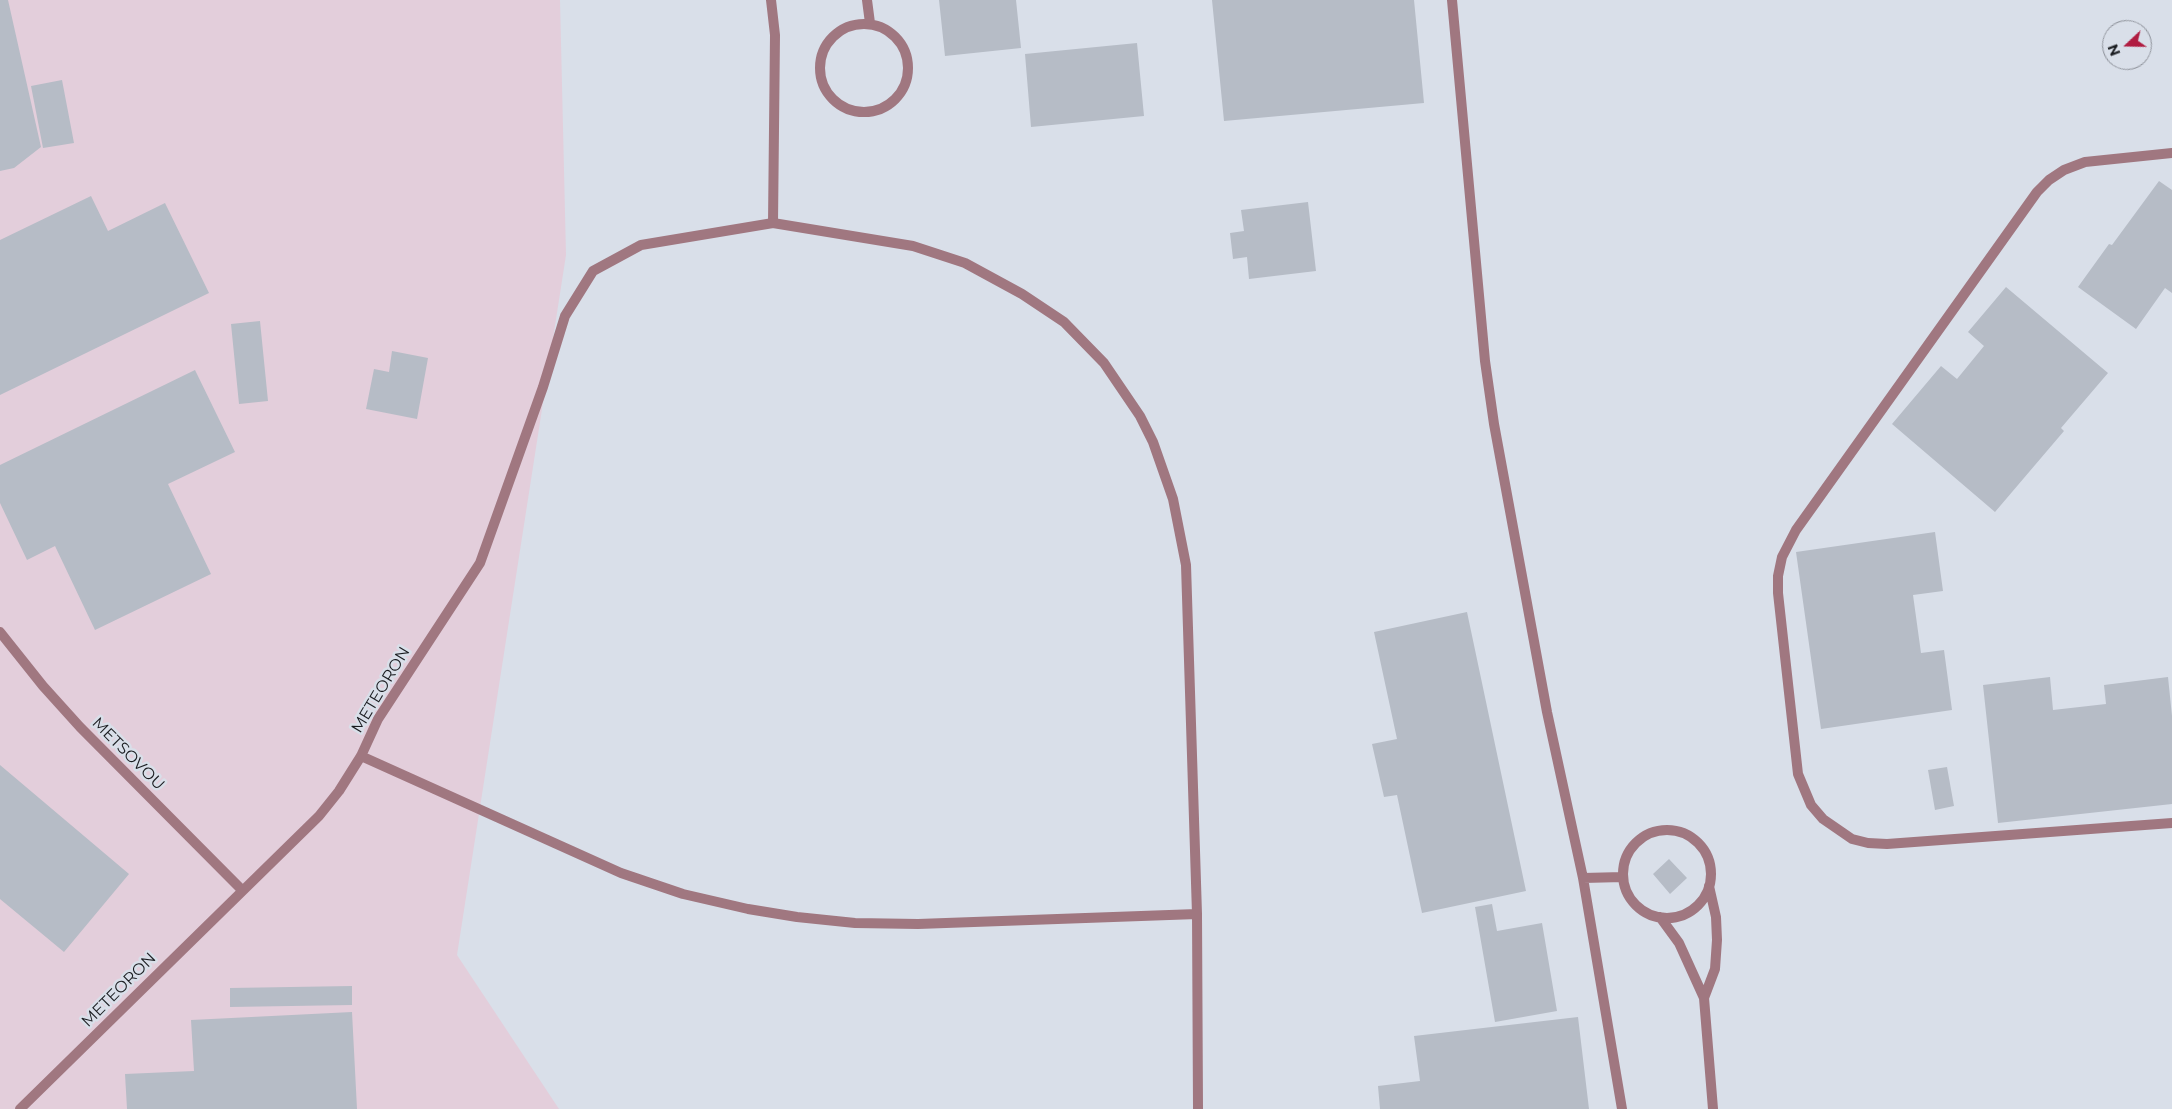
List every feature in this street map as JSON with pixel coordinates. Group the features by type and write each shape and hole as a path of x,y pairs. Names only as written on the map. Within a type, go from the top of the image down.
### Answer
{"street":[{"path":"771,0 775,35 773,223"},
{"path":"867,0 870,23"},
{"path":"1452,0 1485,361 1494,424 1547,712 1583,878 1622,1109"},
{"path":"870,23 884,28 896,36 905,49 908,63 907,78 902,92 892,103 879,110 864,112 850,110 837,104 827,93 821,79 820,65 823,51 830,38 848,27 870,23"},
{"path":"2172,153 2085,162 2064,170 2048,180 2037,192 1796,530 1782,557 1778,576 1778,593 1798,774 1811,805 1823,819 1852,839 1868,843 1888,844 2172,823"},
{"name":"METEORON","path":"20,1109 319,816 339,791 361,756 378,719 480,563 543,387 565,316 592,271 641,245 773,223 913,246 965,263 1022,294 1064,322 1104,363 1140,416 1163,468 1173,499 1186,565 1197,914 1198,1109"},
{"name":"METSOVOU","path":"0,632 43,686 80,727 242,890"},
{"path":"361,756 620,873 683,894 748,909 797,917 855,923 918,924 1197,914"},
{"path":"1667,829 1681,831 1694,838 1704,848 1710,861 1711,876 1709,886 1700,903 1688,912 1675,917 1660,917 1646,912 1634,903 1627,891 1623,877 1625,862 1630,849 1640,839 1653,832 1667,829"},
{"path":"1583,878 1623,877"},
{"path":"1704,998 1715,969 1717,940 1716,917 1709,886"},
{"path":"1660,917 1679,943 1704,998 1713,1109"}],"shaded area":[{"path":"0,0 560,0 566,255 457,955 559,1109 0,1109"}],"building":[{"path":"0,0 8,0 41,147 14,168 0,171"},
{"path":"939,0 1016,0 1021,48 945,56"},
{"path":"1212,0 1414,0 1424,103 1224,121"},
{"path":"1137,43 1144,116 1031,127 1025,54"},
{"path":"62,80 74,143 43,148 31,86"},
{"path":"2159,181 2172,190 2172,293 2165,288 2136,329 2078,287 2109,244 2112,245"},
{"path":"91,196 108,231 165,203 209,293 0,395 0,240"},
{"path":"1308,202 1316,271 1249,279 1247,257 1233,259 1230,233 1244,231 1241,210"},
{"path":"2006,287 2108,373 2061,428 2064,431 1995,512 1892,424 1941,366 1957,379 1984,346 1968,332"},
{"path":"260,321 268,401 239,404 231,324"},
{"path":"392,351 428,358 417,419 366,409 374,369 389,372"},
{"path":"195,370 235,452 168,484 211,574 95,630 55,546 27,560 0,503 0,465"},
{"path":"1935,532 1943,591 1913,595 1921,653 1944,650 1952,710 1821,729 1796,552"},
{"path":"1467,612 1526,891 1422,913 1397,795 1384,797 1372,744 1397,739 1374,632"},
{"path":"2050,677 2053,710 2106,704 2104,685 2168,677 2172,716 2172,804 1998,823 1983,685"},
{"path":"0,765 129,874 64,952 0,899"},
{"path":"1947,767 1954,806 1935,810 1928,770"},
{"path":"1669,859 1687,878 1670,894 1653,874"},
{"path":"1492,904 1497,931 1542,923 1557,1011 1495,1022 1475,907"},
{"path":"352,986 352,1005 230,1007 230,988"},
{"path":"352,1012 357,1109 127,1109 125,1074 194,1071 191,1020"},
{"path":"1578,1017 1589,1109 1380,1109 1378,1086 1420,1081 1414,1036"}]}
